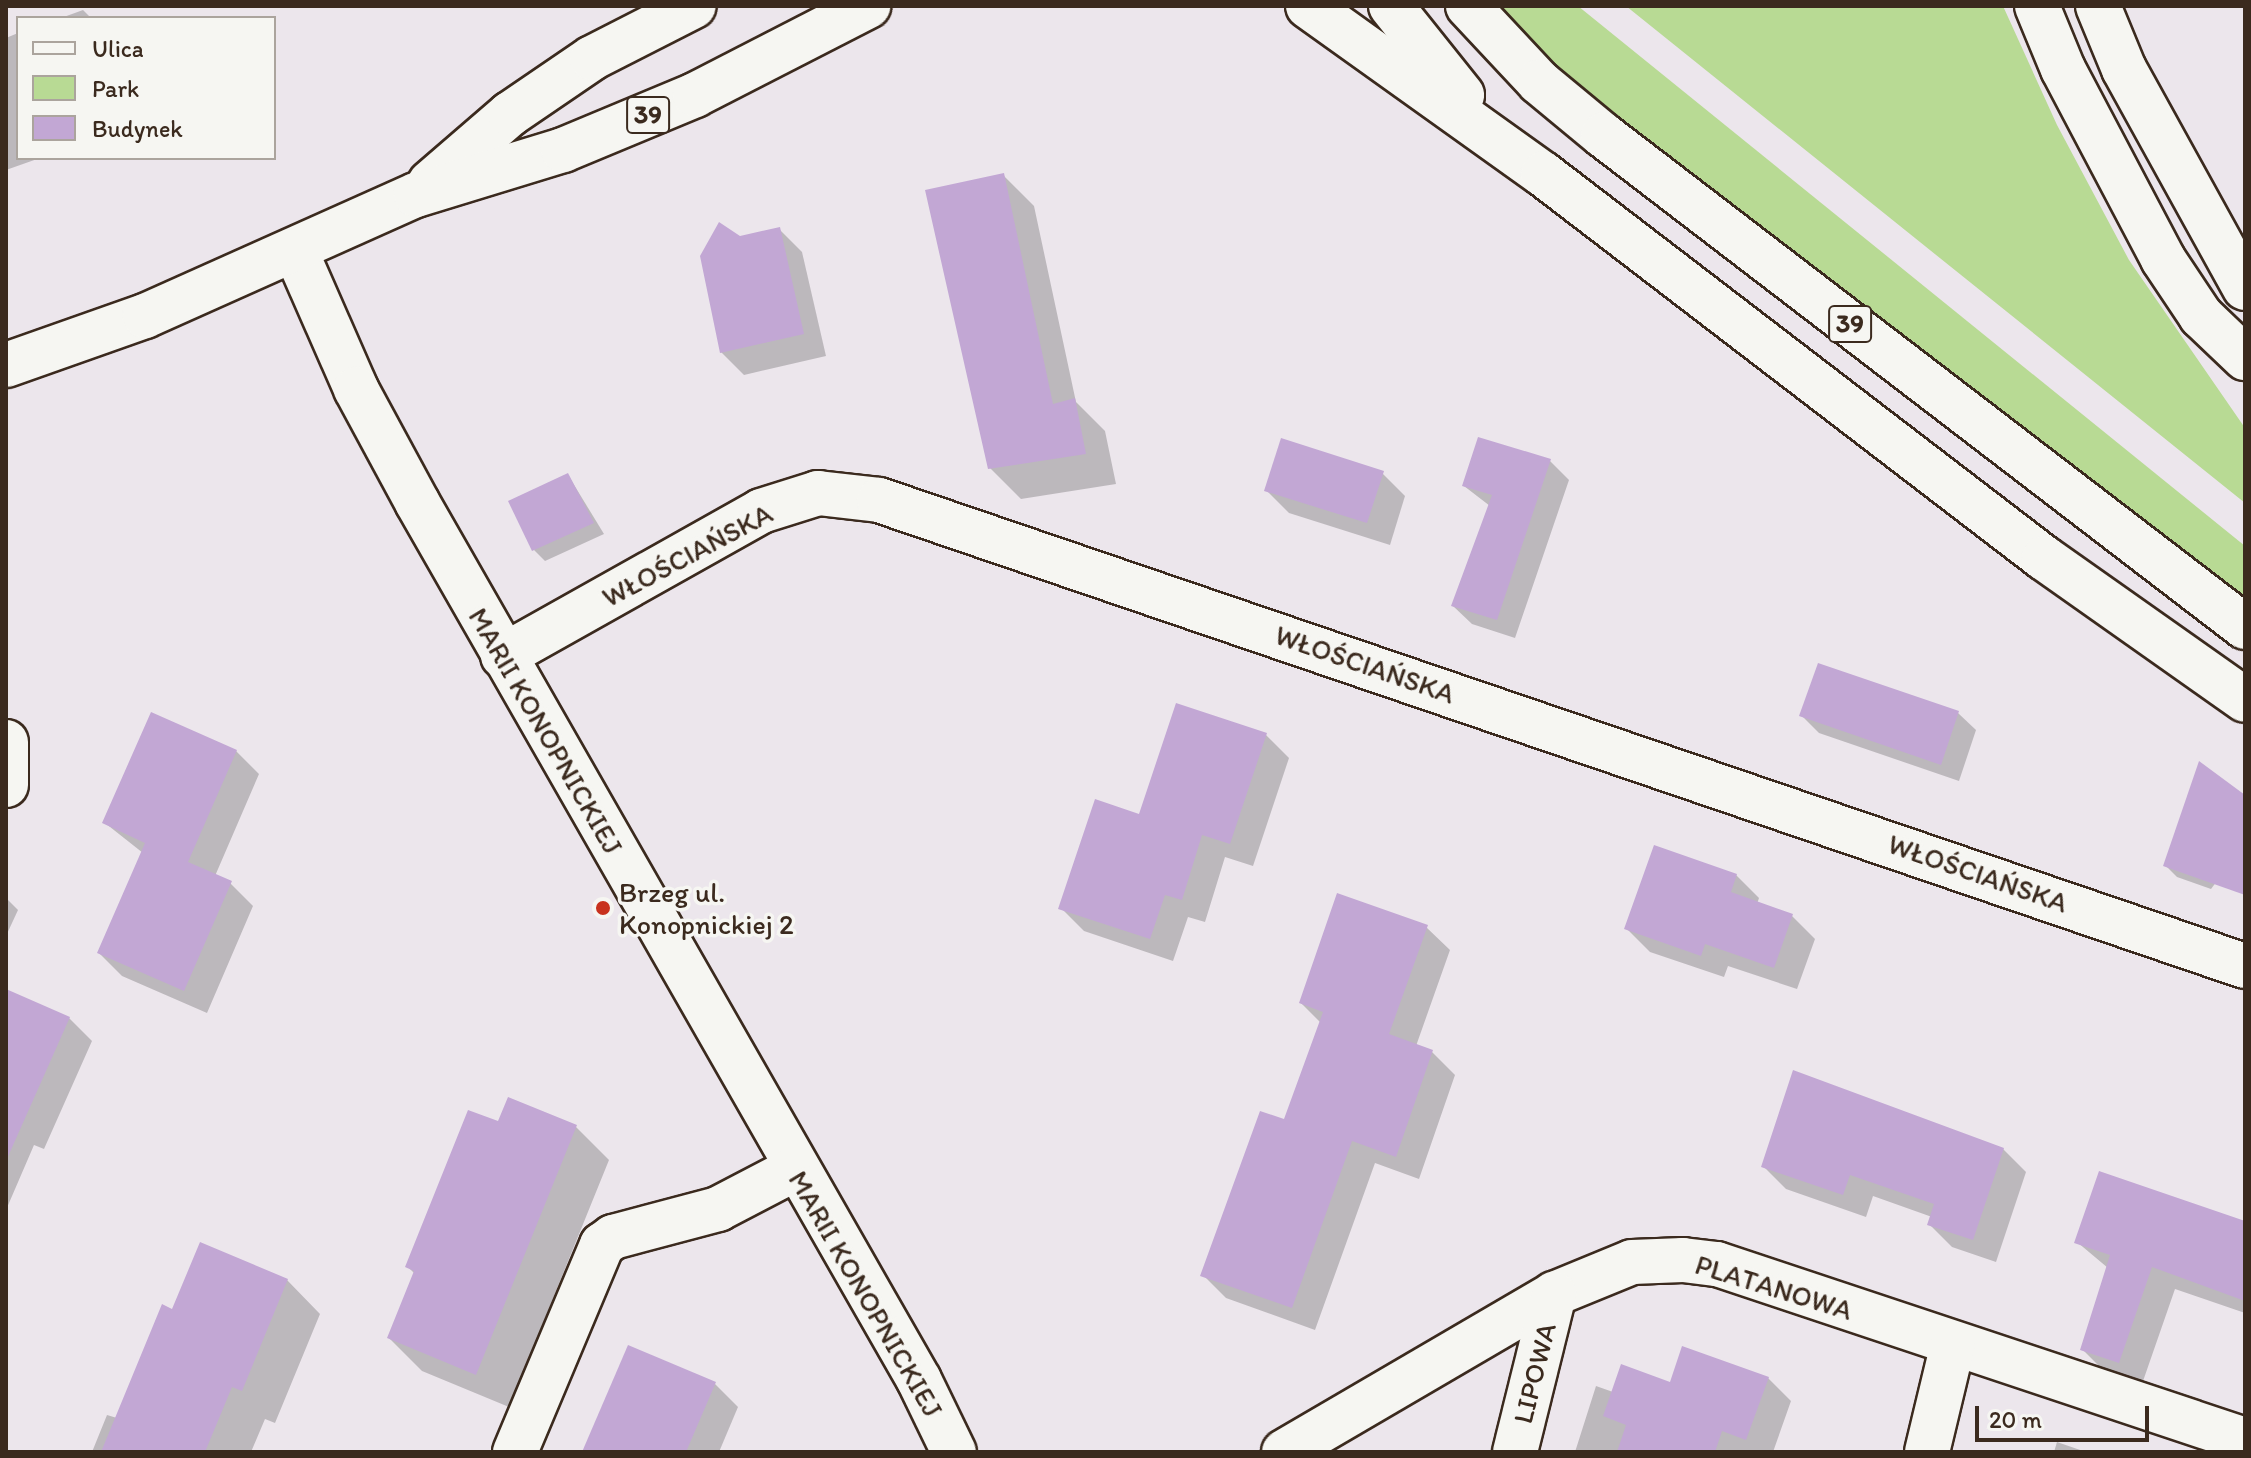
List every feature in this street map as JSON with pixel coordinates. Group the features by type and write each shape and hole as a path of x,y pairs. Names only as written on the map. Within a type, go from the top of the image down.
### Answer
{"street":[{"name":"39","path":"416,195 510,114 592,58 694,6"},
{"name":"39","path":"6,365 145,316 296,252 416,195 563,150 680,101 868,6"},
{"path":"1308,6 1543,174"},
{"name":"39","path":"1391,6 1455,88 1543,174 1861,422 2245,700"},
{"name":"39","path":"1468,6 1539,82 1603,135 2245,627"},
{"path":"2037,6 2063,69 2163,259 2201,316 2245,358"},
{"path":"2098,6 2124,69 2245,288"},
{"name":"MARII KONOPNICKIEJ","path":"296,252 356,389 503,656 919,1380 954,1452"},
{"name":"WŁOŚCIAŃSKA","path":"503,656 761,511 818,493 879,500 2245,966"},
{"path":"6,742 6,785"},
{"path":"515,1452 602,1245 613,1237 718,1209 795,1169"},
{"name":"PLATANOWA","path":"1284,1452 1554,1294 1632,1262 1683,1260 1717,1264 2245,1440"},
{"name":"LIPOWA","path":"1515,1452 1554,1294"},
{"path":"1927,1452 1953,1344"}],"green space":[{"path":"1493,6 1578,6 2245,546 2245,604 1570,85"},
{"path":"1626,6 2003,6 2057,125 2129,260 2245,428 2245,503"}],"building":[{"path":"1004,173 1053,404 1075,398 1086,454 988,469 925,190"},
{"path":"719,222 740,236 780,227 804,334 720,353 700,256"},
{"path":"1478,437 1551,459 1497,620 1451,606 1492,495 1462,486"},
{"path":"1281,438 1384,471 1367,523 1264,491"},
{"path":"568,473 594,523 532,551 508,501"},
{"path":"1818,663 1959,711 1941,765 1799,716"},
{"path":"1176,703 1267,733 1230,844 1202,835 1182,900 1165,895 1150,939 1058,909 1095,799 1139,814"},
{"path":"151,712 237,750 188,862 232,881 184,991 97,953 145,843 102,823"},
{"path":"2199,761 2245,795 2245,895 2163,866"},
{"path":"1654,845 1737,874 1731,892 1793,914 1774,968 1705,944 1701,956 1624,929"},
{"path":"1337,893 1428,925 1389,1034 1433,1050 1396,1157 1352,1141 1292,1308 1200,1276 1260,1111 1284,1119 1323,1012 1299,1003"},
{"path":"6,989 70,1017 6,1161"},
{"path":"1793,1070 2004,1148 1973,1240 1927,1225 1934,1204 1850,1175 1843,1195 1761,1167"},
{"path":"508,1097 577,1125 476,1375 387,1338 414,1271 405,1267 468,1110 498,1121"},
{"path":"2099,1171 2245,1221 2245,1301 2152,1267 2119,1363 2080,1350 2110,1255 2074,1243"},
{"path":"200,1242 288,1279 242,1391 232,1387 205,1452 101,1452 162,1304 172,1309"},
{"path":"628,1345 716,1382 686,1452 582,1452"},
{"path":"1682,1346 1769,1377 1746,1440 1722,1431 1715,1452 1617,1452 1626,1425 1603,1416 1621,1364 1670,1382"}],"place":[{"name":"Brzeg ul. Konopnickiej 2","path":"603,908"}]}
